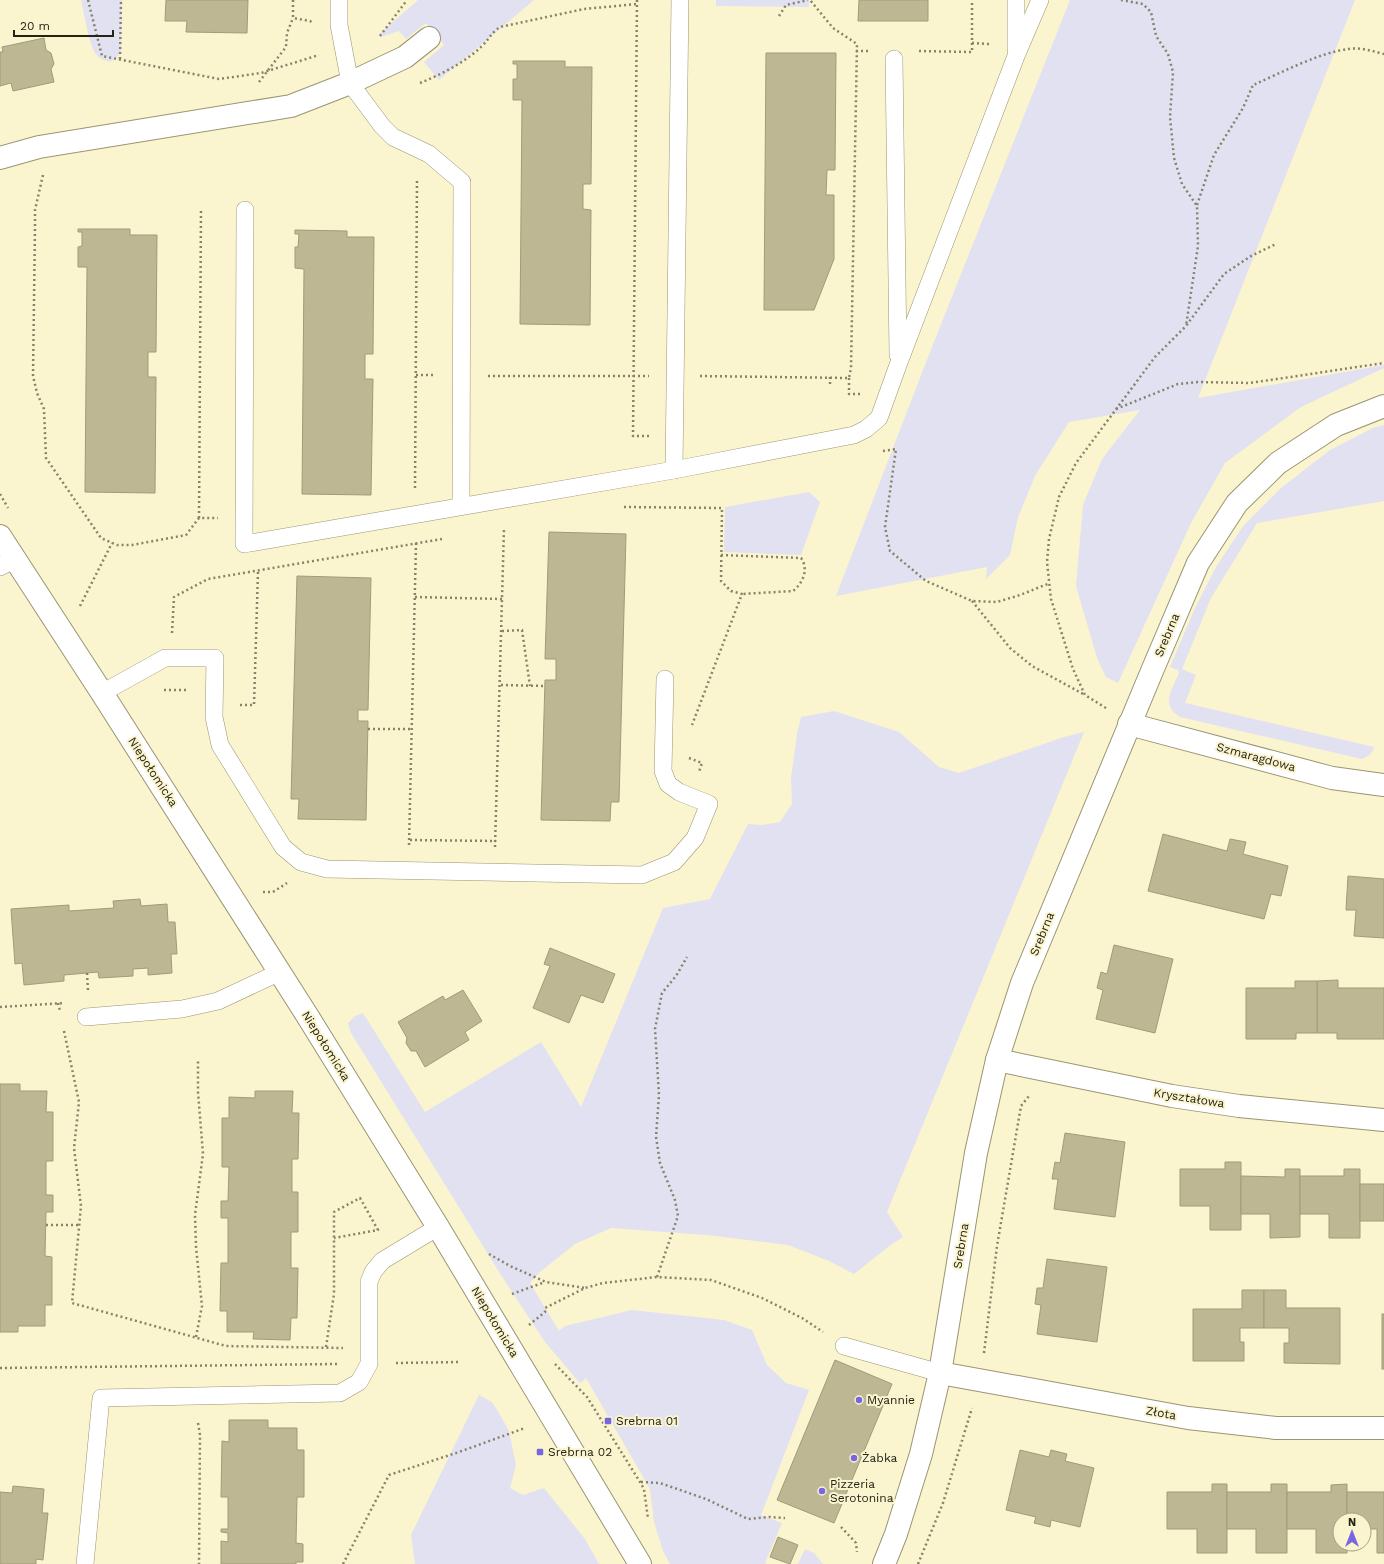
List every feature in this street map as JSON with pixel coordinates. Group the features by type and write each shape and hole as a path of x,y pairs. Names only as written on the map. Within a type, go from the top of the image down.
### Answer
{"street":[{"path":"0,158 39,147 291,106 350,83 405,57 429,38"},
{"name":"Srebrna","path":"884,1564 896,1534 921,1454 940,1373 976,1153 997,1060 1022,984 1129,724 1198,563 1237,504 1278,463 1336,426 1384,406"},
{"name":"Niepołomicka","path":"0,536 8,563 102,693 280,972 438,1227 640,1564"},
{"name":"Szmaragdowa","path":"1129,724 1332,778 1384,785"},
{"name":"Kryształowa","path":"997,1060 1179,1097 1239,1106 1384,1120"},
{"name":"Złota","path":"940,1373 1188,1418 1276,1428 1384,1428"}],"lane":[{"path":"338,0 339,25 350,83 382,126 393,137 429,154 462,182 461,506"},
{"path":"674,470 680,0"},
{"path":"1016,0 1016,56"},
{"path":"245,210 244,544 674,470 854,435 866,429 879,418 1016,56 1040,0"},
{"path":"894,59 898,365"},
{"path":"102,693 165,658 215,658 214,718 220,745 284,847 301,862 327,869 642,875 674,862 695,838 709,804 679,792 668,784 663,771 665,679"},
{"path":"86,1017 182,1010 218,1001 280,972"},
{"path":"85,1564 101,1398 340,1393 359,1382 369,1356 368,1282 373,1272 382,1261 438,1227"},
{"path":"844,1346 940,1373"}],"path":[{"path":"88,0 102,56 219,79 261,73 323,54"},
{"path":"120,59 121,0"},
{"path":"255,87 286,47 287,33 292,18 293,0"},
{"path":"376,41 407,0"},
{"path":"416,375 849,378 851,368 857,44 833,28 809,0 786,5 780,16"},
{"path":"917,51 972,52 972,0"},
{"path":"1121,0 1143,4 1151,12 1156,36 1168,54 1173,72 1170,117 1174,158 1182,184 1197,206"},
{"path":"415,84 421,83 446,71 469,57 483,45 490,34 500,27 584,9 637,2 633,436 674,436"},
{"path":"292,18 310,21 318,27"},
{"path":"1186,326 1198,246 1197,206 1214,155 1243,108 1254,85 1312,60 1348,49 1366,49 1384,54"},
{"path":"856,51 871,51"},
{"path":"44,169 34,210 36,226 33,376 37,393 44,409 46,458 101,538 117,545 132,546 186,535 199,518 201,209"},
{"path":"415,514 417,176"},
{"path":"1085,695 1073,669 1051,599 1048,562 1049,539 1060,497 1076,462 1154,357 1186,326 1224,274 1250,256 1276,244"},
{"path":"1116,409 1178,384 1198,382 1250,384 1384,363"},
{"path":"830,377 830,386"},
{"path":"876,452 896,449 885,527 890,551 926,581 972,601 997,602 1020,595 1050,582"},
{"path":"622,507 722,508 721,555 721,581 731,591 742,594 793,591 799,586 804,575 805,563 801,558 721,555"},
{"path":"199,518 244,517"},
{"path":"497,529 511,526"},
{"path":"495,852 501,685 504,528"},
{"path":"173,632 174,598 208,579 445,538"},
{"path":"78,609 112,543"},
{"path":"409,847 416,543"},
{"path":"161,690 196,690 196,704 254,705 258,571"},
{"path":"692,726 742,594"},
{"path":"415,597 502,599"},
{"path":"972,601 1010,648 1032,666 1085,695 1129,724"},
{"path":"502,631 522,630 530,686"},
{"path":"501,685 544,686"},
{"path":"368,728 412,729"},
{"path":"688,758 702,763 691,797"},
{"path":"410,840 496,841"},
{"path":"273,892 284,886"},
{"path":"657,1276 678,1216 675,1200 660,1163 656,1137 659,1095 655,1029 662,993 676,976 687,957"},
{"path":"87,973 88,994"},
{"path":"58,1003 61,1018"},
{"path":"63,1026 79,1102 74,1148 81,1206 72,1303 226,1346 326,1347 369,1356"},
{"path":"196,1337 202,1306 196,1247 195,1215 203,1154 198,1092 198,1061"},
{"path":"918,1564 943,1503 981,1380 997,1246 1021,1106 1035,1088 1039,1069"},
{"path":"326,1347 334,1294 334,1238 334,1212 360,1198 378,1230 334,1238"},
{"path":"46,1225 79,1225"},
{"path":"486,1252 510,1266 546,1282 586,1288"},
{"path":"525,1329 545,1312 545,1308 586,1288 603,1283 657,1276 711,1280 762,1298 802,1318 844,1346"},
{"path":"510,1295 546,1282"},
{"path":"0,1368 369,1356 461,1362"},
{"path":"194,1396 200,1435 199,1564"},
{"path":"343,1564 388,1475 459,1452 532,1425"},
{"path":"640,1482 660,1483 706,1499 748,1519 769,1517 785,1518"},
{"path":"841,1526 856,1543 858,1557"}],"shaded area":[{"path":"81,0 122,0 121,51 114,60 103,60 94,51"},
{"path":"418,0 534,0 439,80 424,62 444,45 426,23 406,39 399,31 384,36 378,35"},
{"path":"716,0 809,0 809,7 716,6"},
{"path":"1070,0 1355,0 1198,398 1384,365 1384,368 1301,407 1225,463 1191,523 1118,683 1106,677 1097,658 1076,586 1083,505 1102,459 1140,410 1069,422 1036,474 1018,517 1010,555 986,579 987,567 836,596 930,352"},
{"path":"1384,425 1384,501 1257,523 1211,598 1182,669 1196,675 1185,703 1374,747 1373,751 1362,759 1180,717 1170,707 1169,702 1171,691 1179,673 1178,670 1170,667 1195,608 1216,567 1244,525 1281,488 1330,450 1373,428"},
{"path":"809,492 820,502 801,555 724,552 725,507"},
{"path":"834,711 899,732 939,767 959,773 1064,737 1084,732 887,1212 903,1237 854,1274 829,1261 788,1245 707,1235 611,1228 575,1244 540,1272 530,1283 559,1331 565,1326 632,1310 724,1320 752,1330 767,1365 786,1383 809,1390 761,1515 782,1523 765,1563 767,1564 670,1564 663,1551 654,1522 650,1489 586,1378 581,1383 579,1382 545,1342 501,1275 351,1033 348,1023 355,1016 363,1013 425,1112 541,1042 581,1107 663,908 710,899 748,824 762,825 780,822 792,804 791,778 801,717"},
{"path":"479,1395 492,1402 509,1431 516,1465 510,1488 523,1495 544,1488 585,1539 599,1564 415,1564 411,1535"},
{"path":"805,1549 814,1553 823,1564 798,1564"}],"building":[{"path":"166,0 248,0 247,33 186,32 187,21 165,21"},
{"path":"859,0 928,0 928,21 858,21"},
{"path":"44,38 46,50 51,53 54,64 51,69 54,82 13,91 11,83 0,86 0,52 3,52 2,47"},
{"path":"766,53 836,53 835,170 827,170 826,195 834,195 834,259 814,310 764,310"},
{"path":"513,61 565,61 565,67 592,67 591,184 583,184 583,209 591,210 590,325 520,324 522,100 513,100 513,79 517,79 517,64 513,64"},
{"path":"78,229 130,229 130,235 157,235 156,352 148,352 148,377 156,377 155,493 85,492 87,267 78,267 78,247 82,246 82,232 78,232"},
{"path":"295,230 347,231 347,237 374,237 373,354 365,354 365,379 373,379 371,495 302,494 304,269 295,268 295,247 298,247 299,234 295,234"},
{"path":"549,532 626,534 619,802 611,802 610,821 541,820 545,680 556,680 556,659 545,659"},
{"path":"297,576 371,578 368,710 358,710 358,721 368,721 366,820 298,819 299,799 291,799"},
{"path":"1163,834 1227,851 1230,839 1246,842 1243,854 1288,866 1281,896 1271,894 1264,919 1148,891"},
{"path":"1348,876 1384,879 1384,938 1354,936 1356,910 1346,910"},
{"path":"140,899 141,906 167,904 168,922 175,922 177,954 171,954 172,973 148,975 148,968 133,969 133,976 99,978 98,972 64,975 64,981 24,985 22,963 15,964 11,909 69,905 69,911 114,908 113,901"},
{"path":"1114,945 1173,959 1155,1033 1096,1019 1103,990 1097,988 1101,972 1107,974"},
{"path":"550,948 615,974 603,1003 581,995 569,1023 533,1008 550,966 544,964"},
{"path":"1338,980 1338,988 1384,988 1384,1039 1337,1039 1337,1033 1317,1033 1317,981"},
{"path":"1295,981 1317,981 1317,1033 1296,1033 1296,1039 1246,1039 1246,988 1295,988"},
{"path":"463,990 482,1021 465,1032 469,1040 425,1067 416,1051 411,1051 406,1043 407,1038 398,1022 443,996 445,1000"},
{"path":"0,1084 20,1084 20,1091 47,1091 46,1112 53,1112 53,1161 46,1161 46,1195 53,1195 53,1212 46,1212 45,1256 52,1257 52,1305 45,1305 45,1326 18,1326 18,1332 0,1332"},
{"path":"255,1091 293,1091 292,1113 299,1113 298,1159 292,1159 292,1192 298,1192 298,1232 291,1232 291,1268 298,1268 297,1318 291,1318 290,1340 253,1339 254,1332 227,1332 227,1311 220,1311 221,1263 228,1263 228,1218 221,1218 221,1201 228,1201 229,1167 222,1167 222,1118 229,1118 229,1097 255,1098"},
{"path":"1065,1133 1125,1142 1115,1217 1054,1209 1058,1179 1052,1179 1055,1162 1060,1163"},
{"path":"1225,1162 1241,1162 1241,1230 1210,1230 1210,1206 1180,1206 1180,1169 1225,1169"},
{"path":"1285,1169 1300,1169 1300,1237 1270,1238 1270,1214 1241,1214 1241,1176 1285,1177"},
{"path":"1344,1169 1360,1169 1360,1238 1329,1238 1329,1214 1300,1214 1300,1176 1344,1176"},
{"path":"1360,1184 1384,1184 1384,1221 1360,1221"},
{"path":"1047,1259 1107,1267 1097,1342 1037,1334 1041,1305 1035,1304 1037,1288 1043,1288"},
{"path":"1242,1290 1264,1290 1264,1328 1240,1328 1240,1342 1244,1342 1244,1361 1193,1361 1193,1309 1242,1309"},
{"path":"1264,1290 1286,1290 1286,1308 1340,1308 1340,1364 1284,1363 1284,1343 1289,1343 1289,1328 1264,1328"},
{"path":"1382,1314 1384,1314 1384,1369 1382,1369"},
{"path":"835,1360 892,1384 834,1523 777,1500"},
{"path":"229,1420 268,1420 268,1428 297,1428 297,1450 304,1450 304,1497 297,1497 296,1543 303,1544 303,1562 296,1562 296,1564 221,1564 221,1541 228,1542 228,1533 221,1532 221,1529 228,1529 228,1497 221,1497 222,1441 229,1442"},
{"path":"1020,1450 1049,1457 1051,1450 1067,1454 1065,1461 1094,1468 1080,1527 1051,1520 1050,1527 1034,1523 1036,1517 1006,1510"},
{"path":"1212,1484 1227,1484 1227,1553 1197,1553 1197,1529 1167,1529 1167,1492 1212,1492"},
{"path":"1271,1484 1287,1484 1287,1553 1256,1553 1256,1529 1227,1529 1227,1492 1271,1492"},
{"path":"1347,1484 1347,1512 1332,1512 1332,1552 1347,1553 1316,1553 1316,1529 1287,1529 1287,1492 1331,1492 1331,1485"},
{"path":"13,1486 44,1489 42,1513 48,1513 43,1560 36,1559 36,1564 0,1564 0,1492 12,1493"},
{"path":"1347,1492 1384,1492 1384,1553 1377,1553 1377,1529 1372,1529 1372,1512 1347,1512"},
{"path":"778,1537 798,1545 790,1564 770,1557"}],"place":[{"name":"Myannie","path":"859,1400"},
{"name":"Srebrna 01","path":"608,1421"},
{"name":"Srebrna 02","path":"540,1452"},
{"name":"Żabka","path":"854,1458"},
{"name":"Pizzeria Serotonina","path":"822,1491"}]}
